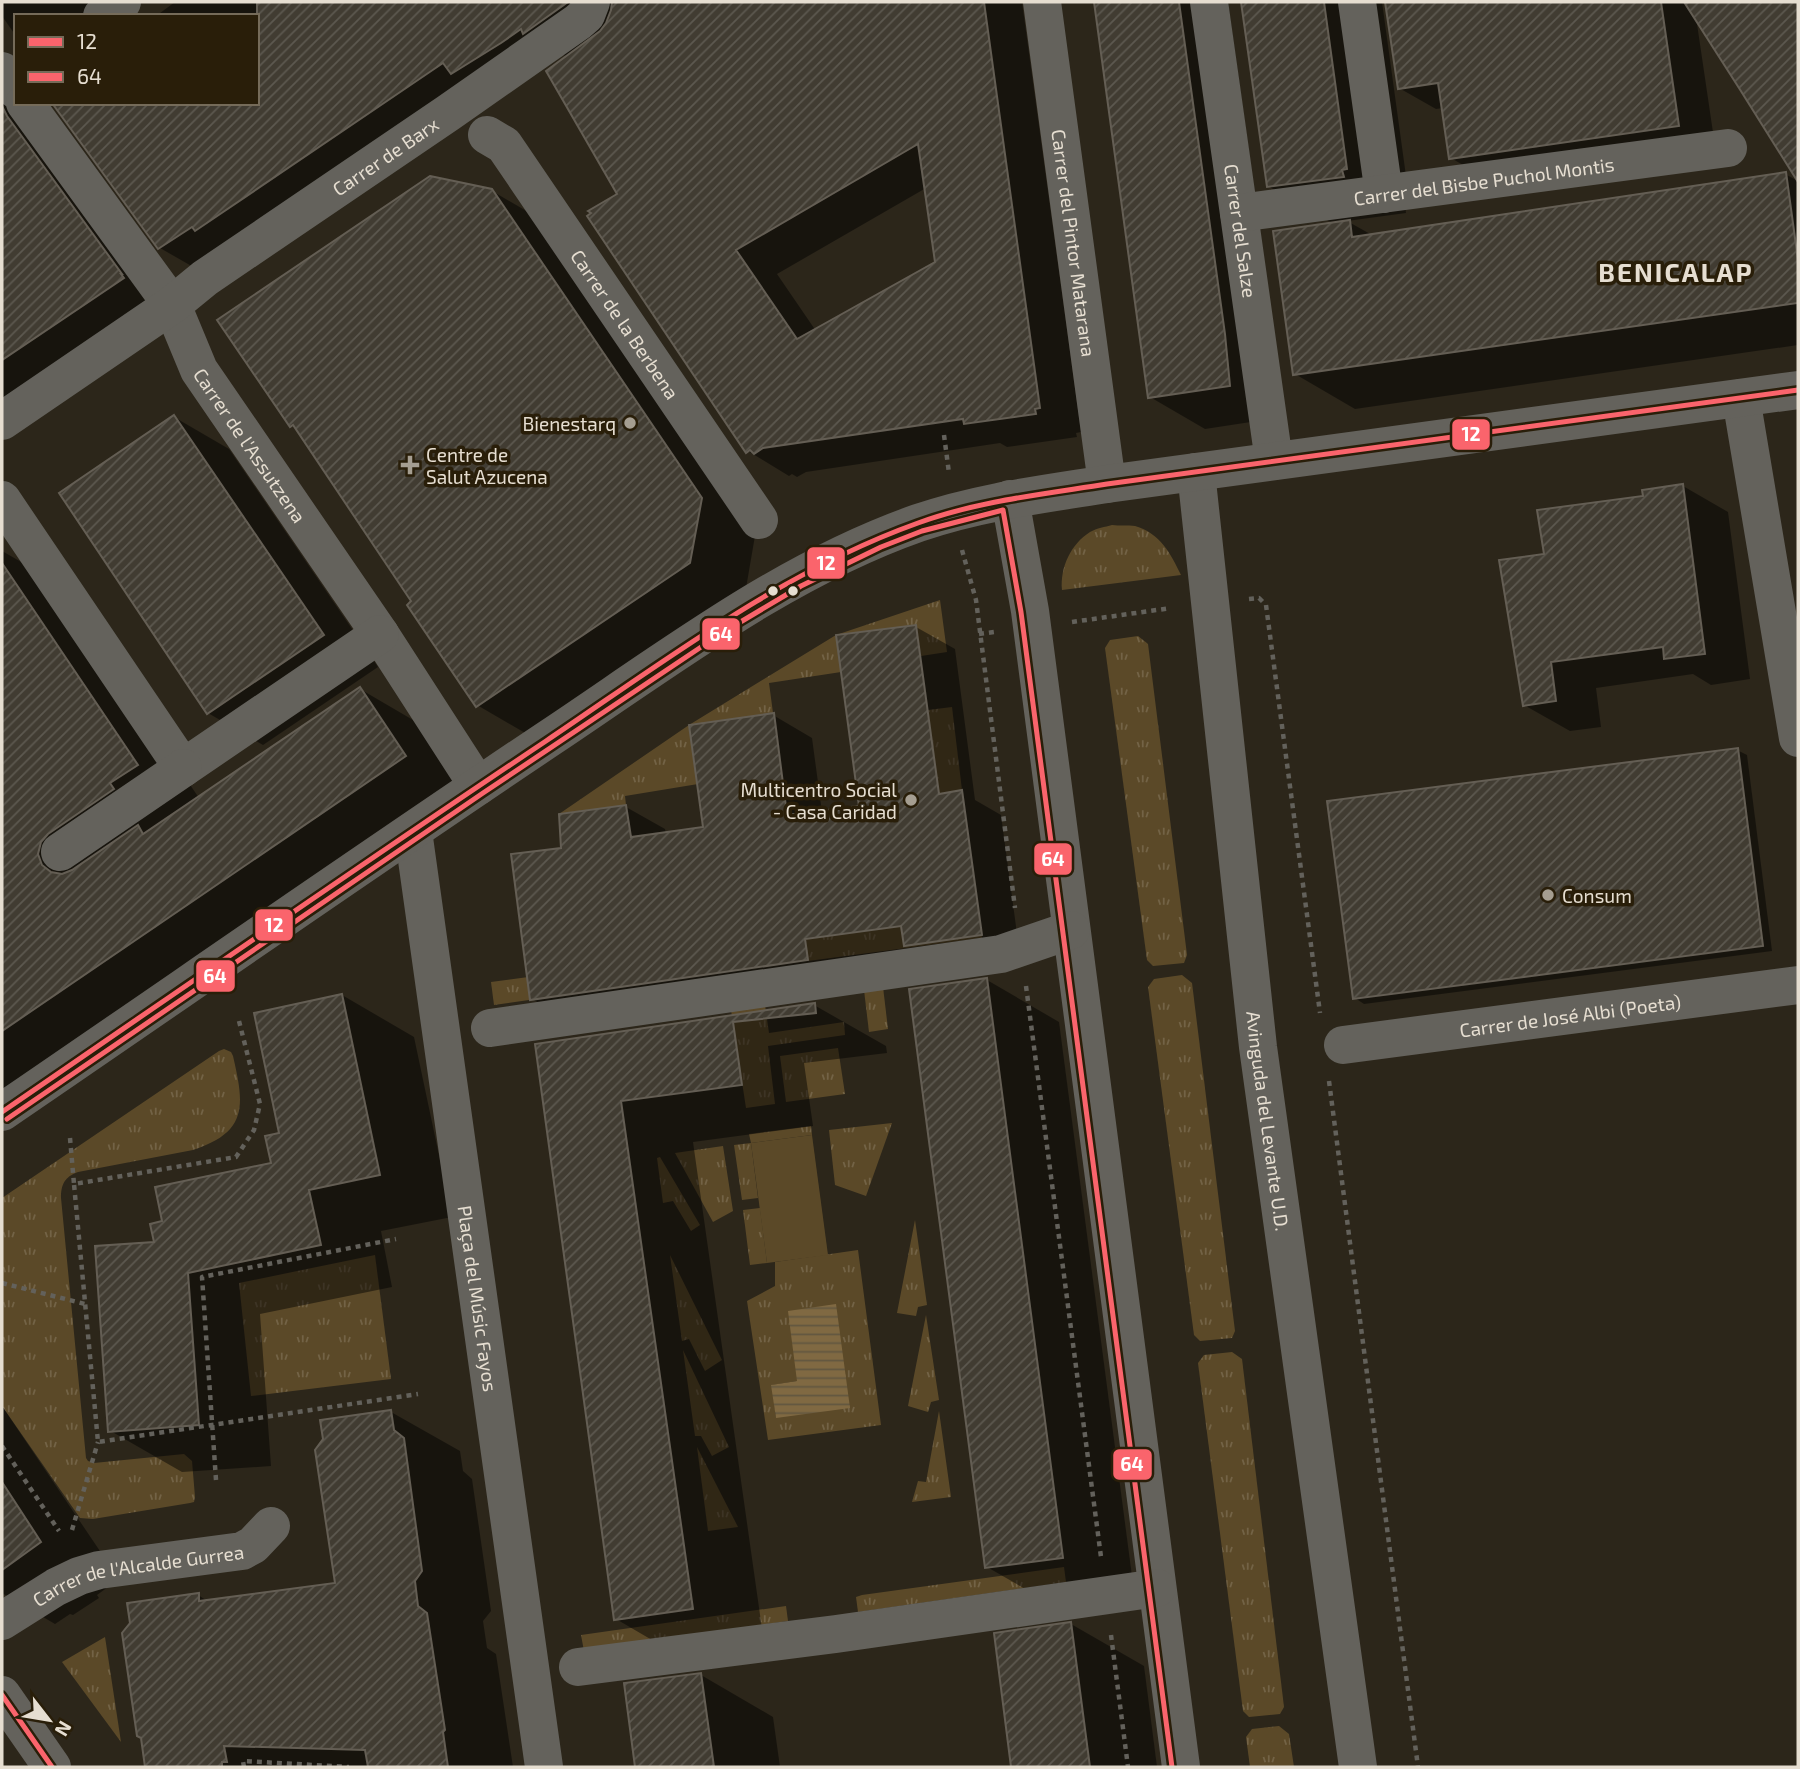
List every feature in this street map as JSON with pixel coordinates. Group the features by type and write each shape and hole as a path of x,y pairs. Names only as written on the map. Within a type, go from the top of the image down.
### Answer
{"street":[{"path":"105,14 122,2"},
{"name":"Carrer de Barx","path":"5,412 172,305 205,278 448,113 578,22 586,15 591,2"},
{"name":"Carrer del Pintor Matarana","path":"1042,2 1107,484"},
{"name":"Carrer del Salze","path":"1209,2 1274,461"},
{"path":"1357,2 1384,194"},
{"name":"Carrer de l'Assutzena","path":"28,105 172,305 199,370 380,635 478,786"},
{"name":"Carrer de la Berbena","path":"487,135 504,145 759,520"},
{"name":"Carrer del Bisbe Puchol Montis","path":"1239,213 1728,148"},
{"path":"2,1112 717,626 797,578 878,539 955,512 1010,499 1798,390"},
{"path":"1741,398 1797,733"},
{"name":"Avinguda del Levante U.D.","path":"1196,472 1258,1047 1358,1767"},
{"path":"1010,499 1030,611 1181,1767"},
{"path":"2,500 183,768"},
{"path":"60,852 380,635"},
{"name":"Plaça del Músic Fayos","path":"412,831 544,1767"},
{"path":"490,1028 1001,954 1071,930"},
{"name":"Carrer de José Albi (Poeta)","path":"1332,1035 1798,985"},
{"name":"Carrer de l'Alcalde Gurrea","path":"2,1622 56,1587 79,1576 120,1566 242,1550 253,1545 271,1526"},
{"path":"578,1667 836,1634 1157,1588"},
{"path":"2,1695 52,1767"}],"path":[{"path":"944,435 963,558 976,600 1128,1767"},
{"path":"1240,600 1259,598 1266,605 1332,1035"},
{"path":"1063,623 1171,608"},
{"path":"74,1184 236,1157 254,1130 260,1104 239,1021"},
{"path":"1328,1079 1418,1767"},
{"path":"70,1138 98,1442 72,1530"},
{"path":"216,1480 202,1277 396,1239"},
{"path":"2,1283 85,1304"},
{"path":"98,1442 418,1394"},
{"path":"2,1446 59,1531"},
{"path":"244,1767 243,1761 349,1767"}],"green space":[{"path":"1112,525 1135,526 1158,539 1169,552 1181,575 1062,590 1065,565 1077,543 1090,532"},
{"path":"940,600 947,652 921,656 916,625 836,635"},
{"path":"836,635 841,672 769,683 773,713 698,784 625,796 626,805 559,814 689,725"},
{"path":"1138,636 1148,644 1187,955 1184,963 1153,966 1147,960 1105,648 1110,640"},
{"path":"952,707 962,790 939,794 928,710"},
{"path":"979,915 982,938 808,961 804,939"},
{"path":"699,954 702,975 494,1005 491,982"},
{"path":"1182,975 1192,983 1235,1331 1232,1338 1200,1341 1194,1335 1148,987 1154,979"},
{"path":"883,987 888,1029 869,1032 864,990"},
{"path":"765,1005 769,1033 844,1022 845,1035 768,1046 775,1104 746,1108 731,1010"},
{"path":"838,1048 845,1094 786,1102 780,1056"},
{"path":"224,1049 233,1056 240,1102 233,1125 224,1134 193,1150 78,1172 69,1176 63,1185 61,1198 86,1458 94,1463 184,1454 192,1461 195,1497 194,1502 190,1503 93,1519 80,1518 2,1406 2,1198"},
{"path":"892,1123 866,1196 835,1185 829,1130"},
{"path":"811,1126 812,1135 751,1143 749,1134"},
{"path":"812,1135 828,1255 767,1263 751,1143"},
{"path":"751,1143 758,1198 742,1200 734,1145"},
{"path":"723,1146 733,1211 713,1222 675,1153"},
{"path":"660,1157 700,1225 691,1231 673,1201 663,1203 657,1158"},
{"path":"760,1208 767,1263 750,1265 743,1210"},
{"path":"915,1220 927,1305 918,1307 916,1316 897,1313"},
{"path":"858,1250 881,1425 768,1440 747,1301 775,1286 775,1262","holes":["797,1381 776,1418 772,1385"]},
{"path":"375,1255 391,1379 251,1396 239,1283"},
{"path":"670,1255 722,1360 705,1371 689,1339 682,1341"},
{"path":"926,1315 939,1400 931,1402 928,1412 908,1406"},
{"path":"683,1350 729,1447 712,1456 701,1436 695,1436"},
{"path":"1232,1352 1242,1359 1284,1707 1280,1714 1249,1717 1243,1711 1198,1363 1204,1355"},
{"path":"939,1411 951,1497 912,1502 918,1481 926,1482"},
{"path":"697,1447 738,1527 708,1531"},
{"path":"1064,1567 1066,1582 858,1612 856,1597 862,1595"},
{"path":"786,1606 788,1621 584,1651 581,1635"},
{"path":"105,1637 121,1742 62,1662"},
{"path":"1279,1726 1289,1734 1294,1767 1250,1767 1246,1737 1252,1729"}],"shaded area":[{"path":"836,1304 850,1408 776,1418 771,1385 797,1381 788,1311"}],"building":[{"path":"257,2 568,2 523,34 521,29 451,74 443,63 195,231 192,227 158,249 53,105 259,105"},
{"path":"612,2 984,2 1040,408 1035,409 1036,414 964,424 963,419 763,448 754,454 750,450 746,453 587,216 591,213 588,211 617,194 546,71 600,31 611,10","holes":["918,144 935,262 797,339 736,250"]},
{"path":"1094,2 1179,2 1230,386 1148,398"},
{"path":"1241,2 1324,2 1347,169 1342,170 1344,177 1267,187"},
{"path":"1385,2 1661,2 1679,126 1449,159 1438,83 1398,89"},
{"path":"1684,2 1798,2 1798,182 1739,88"},
{"path":"2,106 124,278 2,360"},
{"path":"1786,172 1798,260 1798,303 1293,375 1273,231 1350,220 1352,237"},
{"path":"430,176 492,189 702,498 690,563 476,707 407,605 411,601 293,425 290,427 217,320"},
{"path":"174,415 324,635 207,714 59,493"},
{"path":"1683,484 1705,654 1664,659 1663,647 1551,662 1556,701 1523,706 1499,560 1544,554 1537,510 1643,496 1642,490"},
{"path":"2,563 138,765 110,783 114,789 48,834 41,842 38,854 42,865 51,872 62,874 72,870 138,825 143,834 360,687 406,756 2,1031"},
{"name":"Multicentro Social - Casa Caridad","path":"916,625 939,794 962,790 982,935 904,946 901,926 805,939 808,960 530,1000 511,854 561,848 559,814 626,805 631,837 703,827 689,725 774,713 787,815 859,806 836,635"},
{"name":"Consum","path":"1738,748 1763,946 1353,999 1327,801"},
{"path":"987,978 1063,1558 985,1568 909,989"},
{"path":"342,994 380,1175 309,1190 321,1245 188,1273 199,1425 108,1432 95,1246 154,1242 150,1224 162,1221 155,1187 271,1163 265,1136 279,1133 254,1013"},
{"path":"815,1003 816,1013 733,1022 742,1085 621,1101 693,1609 614,1620 535,1044"},
{"path":"391,1410 394,1430 404,1438 422,1571 415,1581 418,1606 427,1613 448,1767 368,1767 365,1750 224,1746 227,1762 222,1762 222,1767 145,1767 141,1738 137,1736 122,1633 130,1623 127,1603 199,1593 199,1601 335,1583 315,1450 323,1439 320,1420"},
{"path":"2,1482 41,1542 2,1570"},
{"path":"1071,1622 1090,1767 1011,1767 994,1633"},
{"path":"701,1673 714,1767 635,1767 624,1683"}],"transit line":[{"name":"12","path":"2,1112 725,620 819,566 868,543 941,515 1035,495 1798,390"},
{"name":"64","path":"7,1119 722,633 801,586 881,547 922,531 1003,510 1021,612 1172,1767"},
{"name":"12","path":"2,1695 52,1767"}],"place":[{"name":"Bienestarq","path":"630,423"},
{"name":"Centre de Salut Azucena","path":"410,465"},
{"name":"Multicentro Social - Casa Caridad","path":"911,800"},
{"name":"Consum","path":"1548,895"}],"district":[{"name":"BENICALAP","path":"1676,271"}]}
